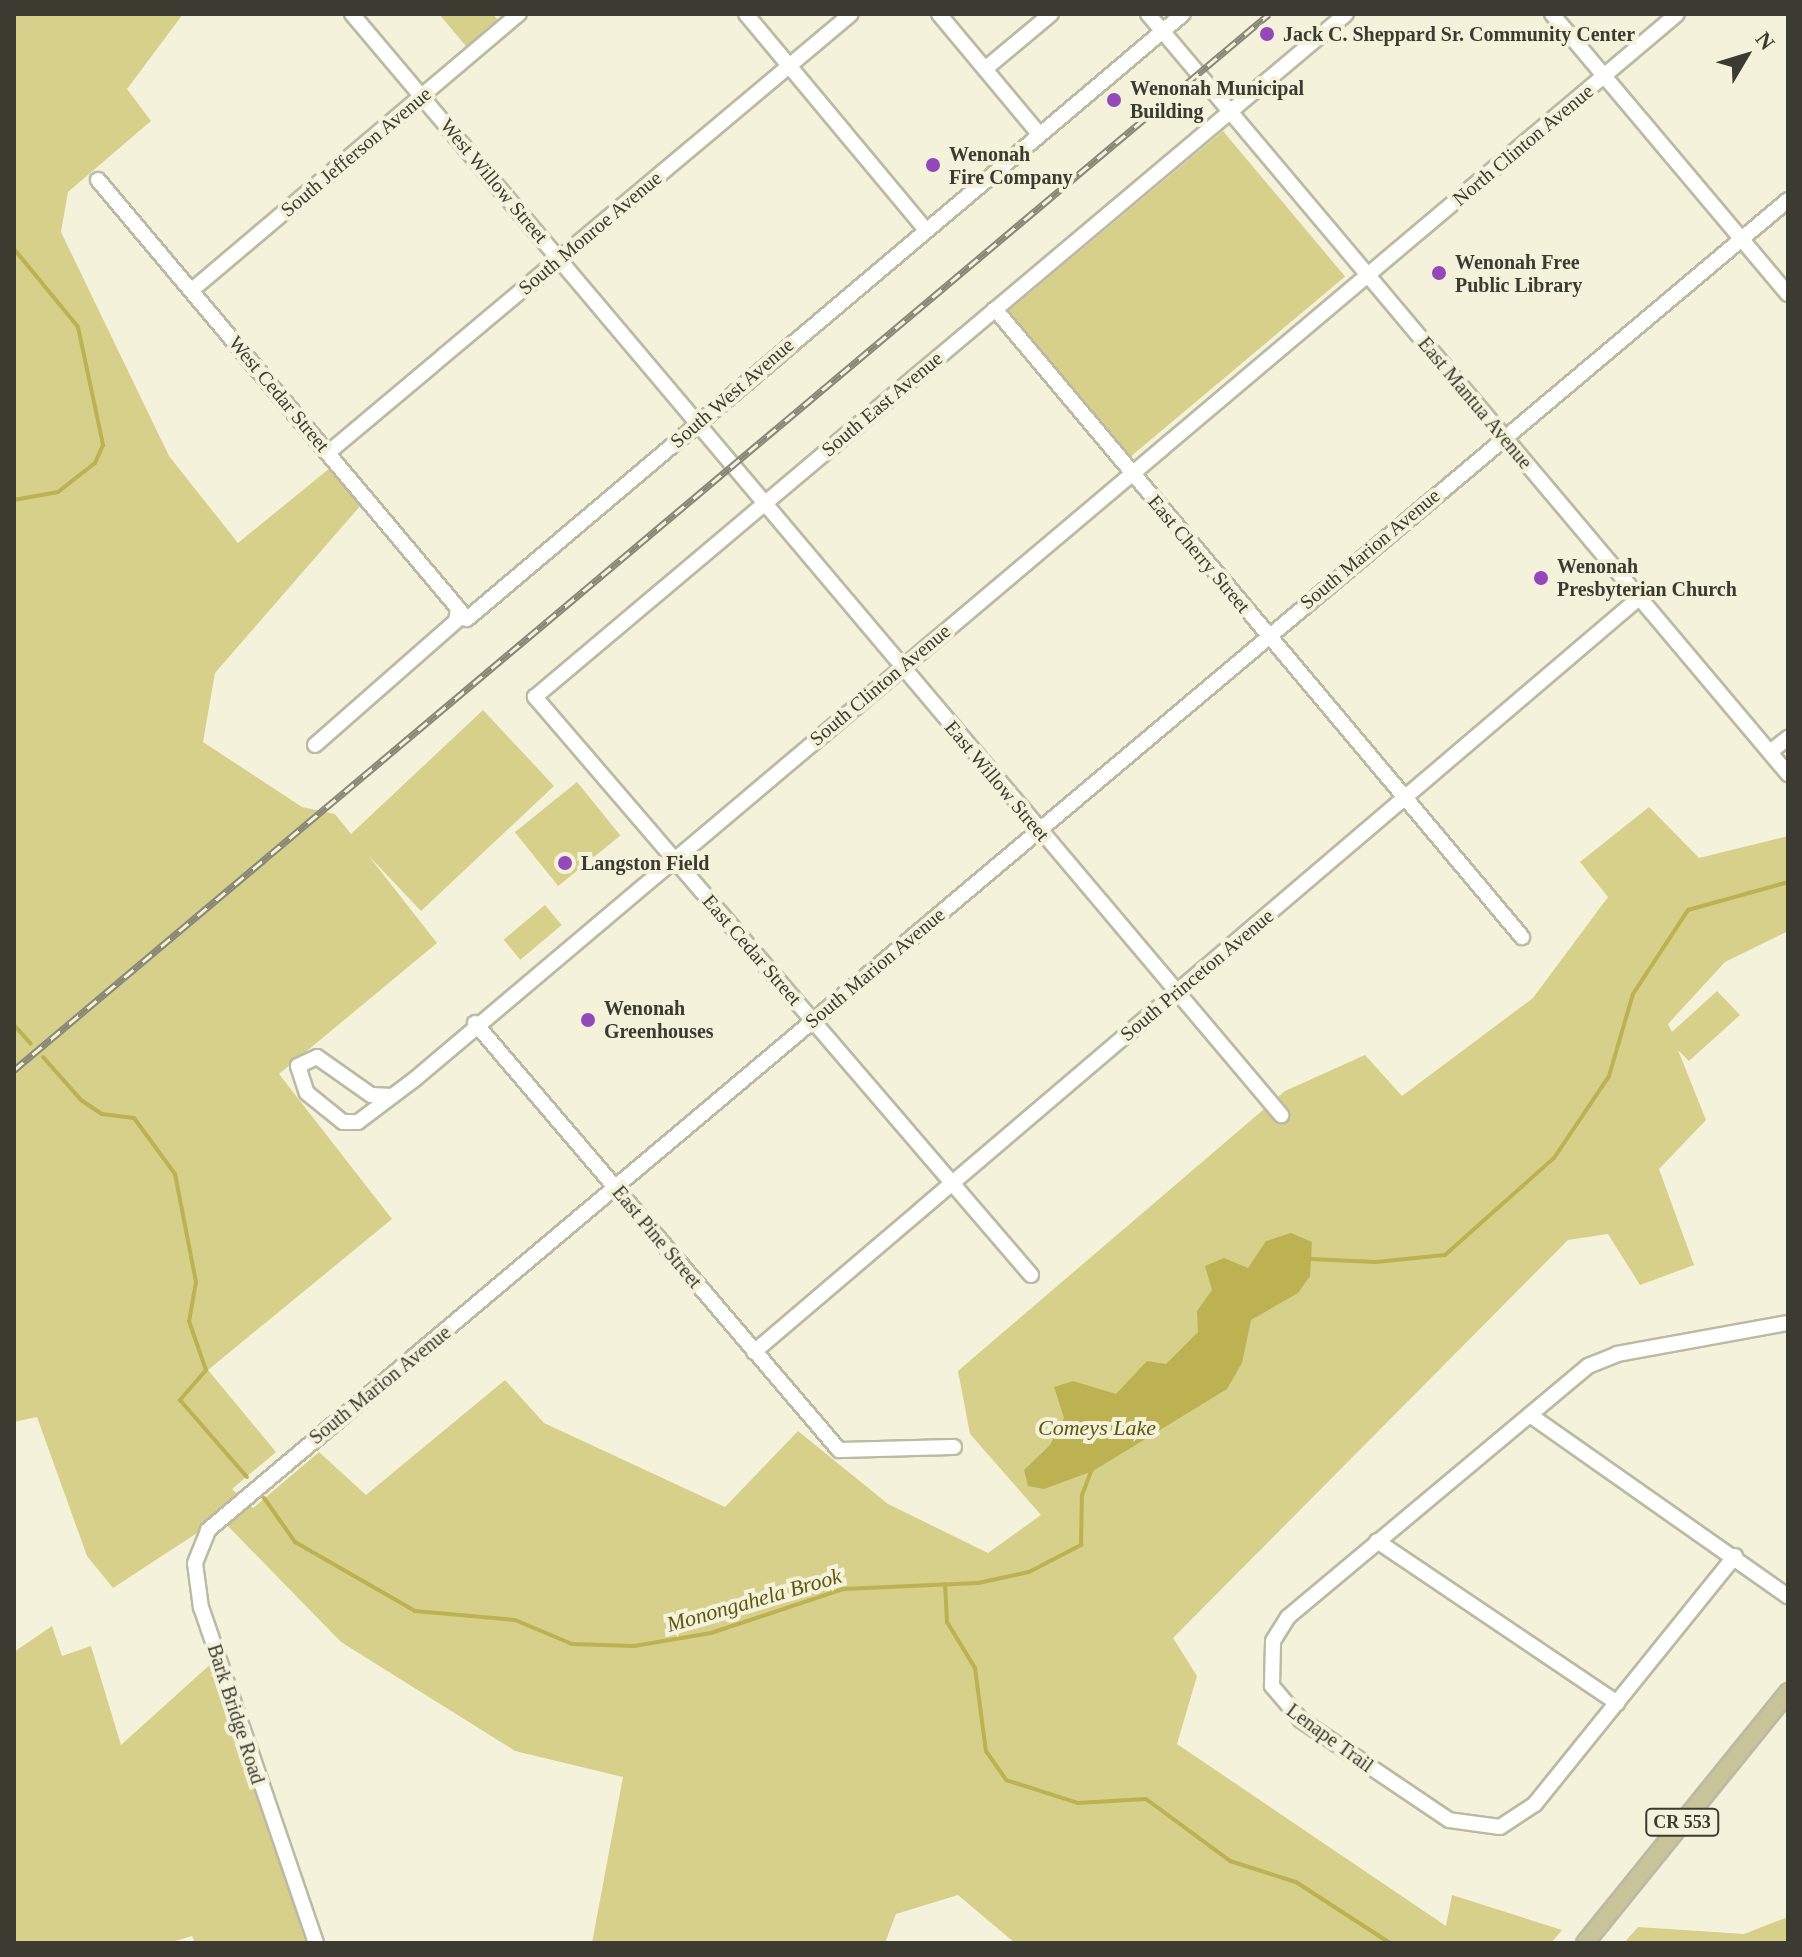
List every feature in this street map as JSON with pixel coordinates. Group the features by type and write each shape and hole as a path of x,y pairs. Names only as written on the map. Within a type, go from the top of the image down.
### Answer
{"main road":[{"name":"CR 553","path":"1585,1943 1788,1692"}],"street":[{"name":"West Willow Street","path":"352,14 764,504"},
{"name":"South Jefferson Avenue","path":"192,290 519,14"},
{"path":"746,14 925,229"},
{"name":"South Monroe Avenue","path":"329,452 851,14"},
{"path":"939,14 1039,134"},
{"path":"985,69 1051,14"},
{"name":"East Mantua Avenue","path":"1148,14 1788,774"},
{"name":"South West Avenue","path":"458,609 467,619 1183,14"},
{"name":"South East Avenue","path":"535,697 1346,14"},
{"path":"1552,14 1788,294"},
{"name":"North Clinton Avenue","path":"1368,275 1677,14"},
{"name":"West Cedar Street","path":"98,180 458,609"},
{"name":"South Marion Avenue","path":"245,1495 615,1188 1503,436 1788,200"},
{"name":"South Clinton Avenue","path":"392,1096 371,1095 317,1057 298,1066 307,1093 343,1122 358,1122 392,1096 475,1023 675,860 1368,275"},
{"name":"East Cherry Street","path":"995,309 1403,800 1522,937"},
{"name":"East Willow Street","path":"764,504 1230,1059 1281,1115"},
{"name":"South Princeton Avenue","path":"754,1352 1639,598"},
{"path":"315,745 456,621 458,609"},
{"name":"East Cedar Street","path":"535,697 1031,1275"},
{"path":"1770,752 1788,738"},
{"name":"East Pine Street","path":"475,1023 839,1450 954,1447"},
{"name":"Lenape Trail","path":"1735,1556 1524,1815 1487,1829 1449,1820 1301,1720 1272,1686 1273,1641 1288,1617 1600,1359 1788,1323"},
{"path":"1530,1415 1788,1596"},
{"name":"Bark Bridge Road","path":"245,1495 200,1544 196,1584 316,1943"},
{"path":"1377,1541 1617,1703"}],"shaded area":[{"path":"14,14 183,14 127,89 151,121 68,192 61,232 169,456 238,543 330,468 361,505 215,673 203,742 302,807 335,814 351,834 483,710 554,786 421,911 368,855 437,943 279,1074 392,1219 208,1370 276,1452 232,1489 253,1508 319,1452 366,1495 505,1380 544,1423 725,1507 798,1431 888,1504 988,1553 1041,1515 970,1434 958,1371 1285,1091 1365,1055 1402,1096 1533,998 1608,897 1580,862 1649,807 1699,858 1788,836 1788,931 1725,962 1668,1024 1672,1032 1717,991 1740,1015 1689,1061 1678,1050 1706,1120 1659,1169 1694,1265 1640,1285 1608,1234 1568,1240 1173,1638 1197,1676 1177,1744 1446,1926 1452,1895 1562,1930 1551,1943 1015,1943 958,1895 896,1914 885,1943 592,1943 623,1777 515,1751 341,1642 220,1518 113,1588 87,1556 37,1417 14,1422"},
{"path":"439,14 493,14 502,25 470,51"},
{"path":"1223,131 1345,277 1130,457 1008,312"},
{"name":"Langston Field","path":"577,782 620,836 558,886 515,832"},
{"path":"545,905 562,925 520,960 504,940"},
{"path":"52,1626 62,1656 91,1646 121,1745 214,1661 315,1943 195,1943 192,1936 169,1943 14,1943 14,1652"},
{"path":"1788,1917 1788,1943 1624,1943 1638,1927 1744,1934"}],"water":[{"name":"Comeys Lake","path":"1291,1233 1312,1242 1310,1276 1298,1293 1251,1320 1242,1363 1227,1389 1093,1471 1044,1489 1028,1486 1024,1470 1050,1445 1064,1418 1054,1387 1073,1381 1116,1394 1147,1361 1166,1364 1198,1332 1197,1311 1212,1290 1205,1266 1224,1258 1248,1268 1266,1241"}],"waterway":[{"path":"14,249 78,327 103,445 95,463 58,492 14,500"},
{"path":"1311,1259 1376,1262 1445,1255 1554,1158 1609,1076 1633,994 1688,910 1788,882"},
{"name":"Monongahela Brook","path":"14,1025 31,1044"},
{"name":"Monongahela Brook","path":"43,1057 81,1100 102,1114 134,1118 175,1174 196,1282 189,1321 206,1370 180,1400 247,1477"},
{"name":"Monongahela Brook","path":"264,1498 295,1542 415,1611 515,1620 572,1644 634,1646 711,1633 843,1589 978,1583 1029,1572 1081,1545 1082,1495 1092,1469"},
{"name":"Monongahela Brook","path":"945,1584 947,1622 975,1668 986,1751 1006,1780 1078,1803 1146,1799 1230,1861 1296,1882 1390,1943"}],"railway":[{"path":"14,1070 1269,14"}],"place":[{"name":"Jack C. Sheppard Sr. Community Center","path":"1267,34"},
{"name":"Wenonah Municipal Building","path":"1114,100"},
{"name":"Wenonah Fire Company","path":"933,165"},
{"name":"Wenonah Free Public Library","path":"1439,273"},
{"name":"Wenonah Presbyterian Church","path":"1541,578"},
{"name":"Langston Field","path":"565,863"},
{"name":"Wenonah Greenhouses","path":"588,1020"}]}
